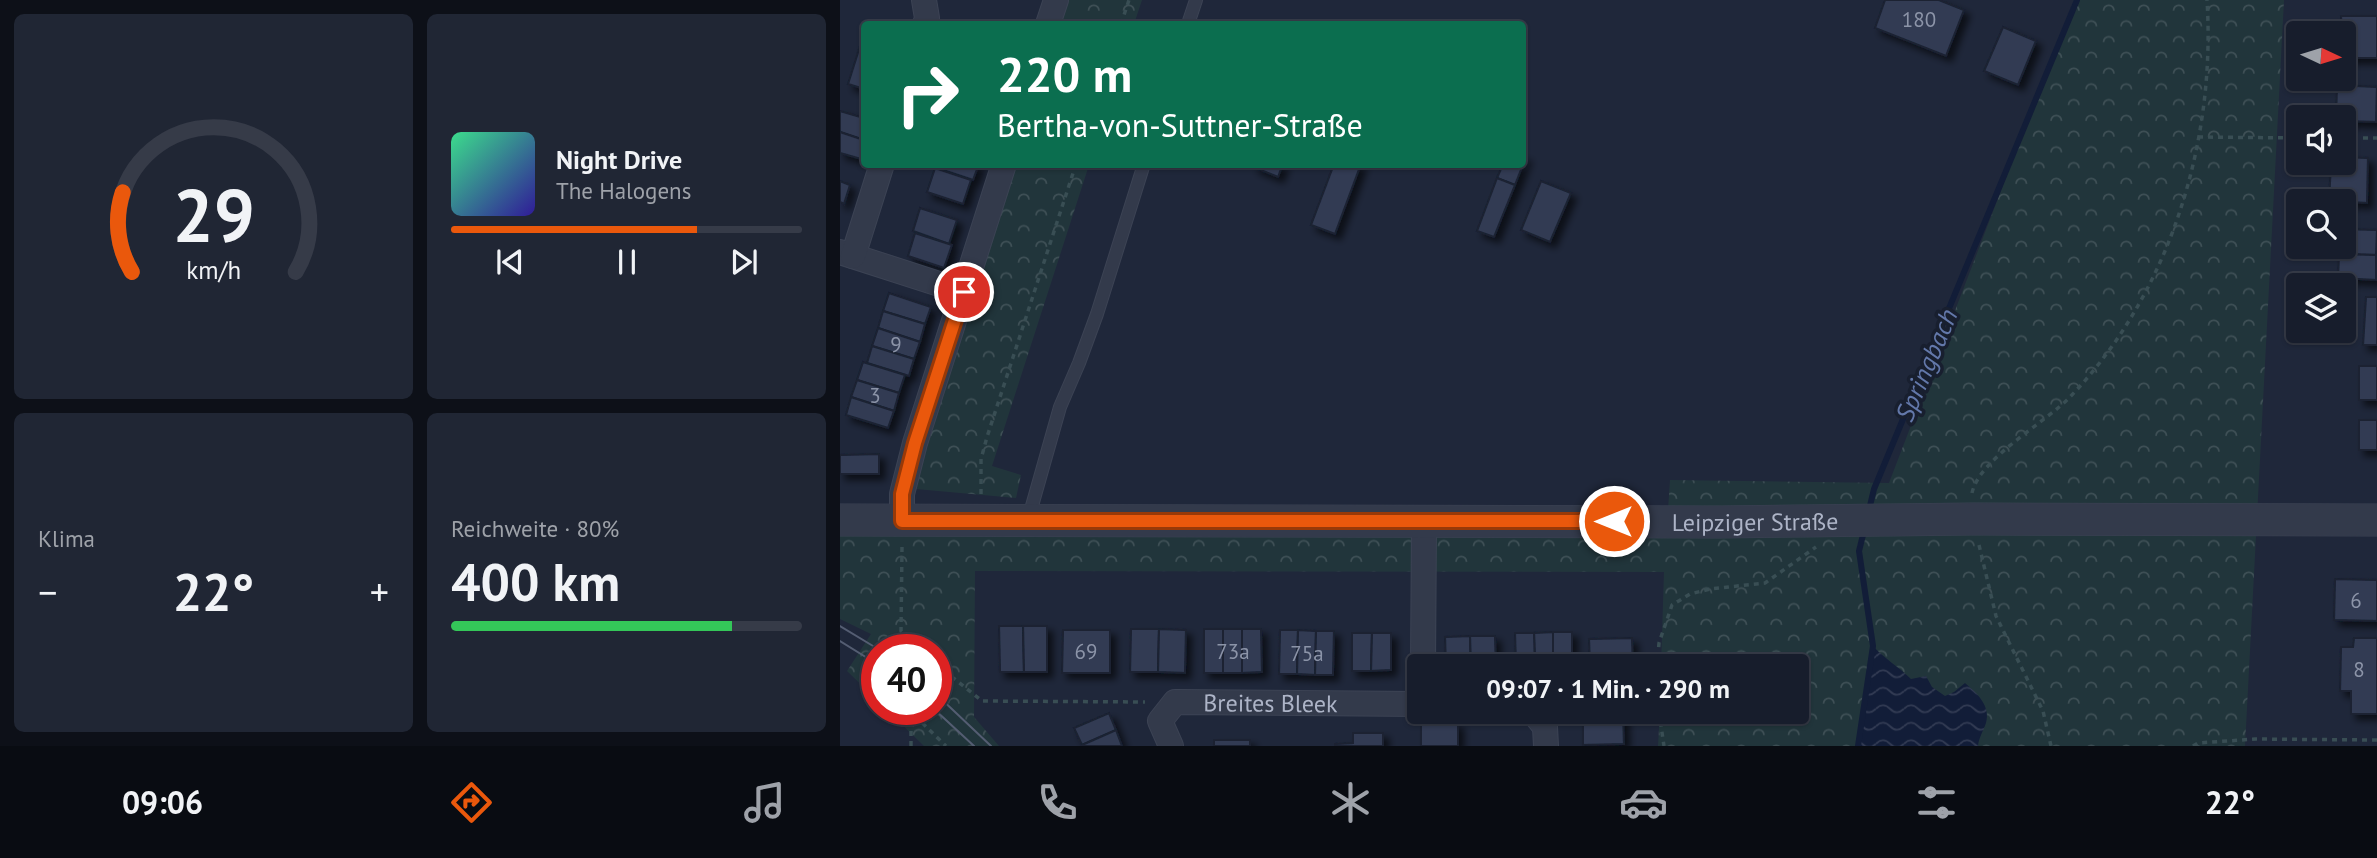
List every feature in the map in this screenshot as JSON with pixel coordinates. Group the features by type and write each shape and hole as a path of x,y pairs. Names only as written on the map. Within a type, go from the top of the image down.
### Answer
{"street":[{"path":"925,0 926,21"},
{"path":"1049,21 1056,0"},
{"path":"880,168 847,254 964,292"},
{"path":"902,521 902,494 915,443 1003,168"},
{"name":"Leipziger Straße","path":"840,520 1424,521 1849,527 1974,519 2377,520"},
{"path":"1423,654 1424,521"},
{"name":"Breites Bleek","path":"1171,746 1160,721 1175,702 1407,704"},
{"path":"1543,724 1546,746"}],"lane":[{"path":"1189,21 1196,0"},
{"path":"1028,522 1060,407 1097,314 1143,168"}],"path":[{"path":"1122,21 1129,0"},
{"path":"2051,746 2043,710 1996,616 1971,497 1978,477 1990,463 2068,398 2094,370 2124,328 2147,288 2179,216 2198,137 2209,62 2207,0"},
{"path":"2198,137 2286,138"},
{"path":"2356,138 2377,138"},
{"path":"980,501 981,459 987,436 1075,168"},
{"path":"902,521 901,631 904,634"},
{"path":"1658,654 1659,643 1672,605 1700,591 1765,583 1849,527"},
{"path":"952,677 982,701 1175,702"},
{"path":"1661,724 1664,746"},
{"path":"911,746 913,725"},
{"path":"926,725 946,746"},
{"path":"2193,746 2198,743 2256,739 2377,740"}],"green space":[{"path":"1066,0 1142,0 1135,21 1059,21"},
{"path":"2074,0 2284,0 2245,746 1658,746 1659,724 1809,724 1809,654 1661,654 1664,572 975,571 974,717 999,746 924,746 902,725 952,725 952,634 871,634 840,619 840,510 1667,526 1670,480 1889,483"},
{"path":"1014,168 1088,168 992,466 1021,475 1016,498 916,489 916,480"},
{"path":"861,649 861,685 847,671"}],"water":[{"path":"1873,646 1911,679 1926,676 1932,687 1945,696 1965,683 1974,691 1987,711 1978,746 1858,746"}],"building":[{"path":"1885,0 1939,0 1964,10 1946,56 1875,28"},
{"path":"2341,16 2377,16 2377,58 2356,58 2356,21 2341,21"},
{"path":"2003,27 2036,41 2018,85 1984,71"},
{"path":"861,43 861,88 848,84"},
{"path":"2356,86 2377,87 2376,122 2356,121 2356,105 2336,105 2337,91 2356,91"},
{"path":"840,111 861,117 861,139 840,132"},
{"path":"840,132 861,139 861,159 840,153"},
{"path":"2356,158 2368,158 2367,203 2356,202 2356,189 2330,189 2330,175 2356,175"},
{"path":"935,168 971,180 963,204 927,192"},
{"path":"937,168 978,168 973,180"},
{"path":"1256,168 1281,168 1278,177"},
{"path":"1332,168 1360,168 1335,234 1311,225"},
{"path":"1501,168 1522,168 1515,185 1497,178"},
{"path":"1497,178 1515,185 1494,237 1477,231"},
{"path":"840,181 850,185 844,204 840,202"},
{"path":"1541,181 1571,193 1550,242 1521,230"},
{"path":"920,208 957,220 949,244 913,231"},
{"path":"2356,229 2377,230 2376,255 2356,254"},
{"path":"915,233 952,245 944,268 908,256"},
{"path":"2356,254 2376,255 2376,280 2356,279 2356,273 2338,273 2339,259 2356,259"},
{"path":"889,293 931,307 925,324 883,311"},
{"path":"2366,297 2377,297 2377,345 2363,345"},
{"path":"883,311 925,324 920,342 878,328"},
{"path":"878,328 920,342 914,359 872,346"},
{"path":"872,346 914,359 909,376 867,363"},
{"path":"863,362 905,375 899,393 857,380"},
{"path":"2359,366 2377,366 2377,400 2359,400"},
{"path":"857,380 899,393 894,411 851,397"},
{"path":"851,397 894,411 888,428 846,415"},
{"path":"2359,420 2377,420 2377,450 2359,450"},
{"path":"879,454 879,474 840,474 840,455"},
{"path":"2335,579 2377,580 2377,621 2334,620"},
{"path":"999,626 1023,626 1024,672 1000,672"},
{"path":"1023,626 1047,626 1047,672 1024,672"},
{"path":"1131,629 1159,629 1158,672 1130,672"},
{"path":"1159,629 1186,630 1185,673 1158,672"},
{"path":"1204,629 1223,629 1223,673 1204,673"},
{"path":"1223,629 1242,629 1242,673 1223,673"},
{"path":"1242,629 1261,629 1262,672 1242,673"},
{"path":"1063,630 1110,630 1110,673 1062,673"},
{"path":"1280,630 1298,630 1297,674 1279,674"},
{"path":"1298,630 1316,631 1315,675 1297,674"},
{"path":"1316,631 1334,631 1333,675 1315,675"},
{"path":"1553,632 1553,654 1535,654 1534,633"},
{"path":"1553,632 1572,632 1572,654 1553,654"},
{"path":"1352,633 1372,633 1371,671 1352,671"},
{"path":"1372,633 1391,633 1391,670 1371,671"},
{"path":"1515,633 1534,633 1535,654 1516,654"},
{"path":"1470,636 1471,654 1446,654 1445,637"},
{"path":"1470,636 1495,636 1496,654 1471,654"},
{"path":"1632,638 1633,654 1590,654 1589,639"},
{"path":"2354,638 2377,638 2377,714 2351,714 2351,691 2340,691 2341,647 2353,647"},
{"path":"1109,713 1116,730 1082,745 1074,728"},
{"path":"1421,724 1458,724 1458,746 1421,746"},
{"path":"1583,724 1623,724 1624,744 1583,745"},
{"path":"1116,730 1122,746 1082,746 1082,745"},
{"path":"1353,733 1383,733 1383,746 1335,746 1353,743"},
{"path":"1214,740 1250,740 1250,746 1214,746"}],"waterway":[{"name":"Springbach","path":"1869,510 1874,489 2077,0"},
{"name":"Springbach","path":"1858,746 1873,646 1859,551 1864,531"}],"tram line":[{"path":"840,626 861,639"},
{"path":"840,641 861,654"},
{"path":"952,709 991,746"},
{"path":"951,725 974,746"}],"route":[{"path":"964,292 915,443 902,494 902,521 1614,521"}]}
